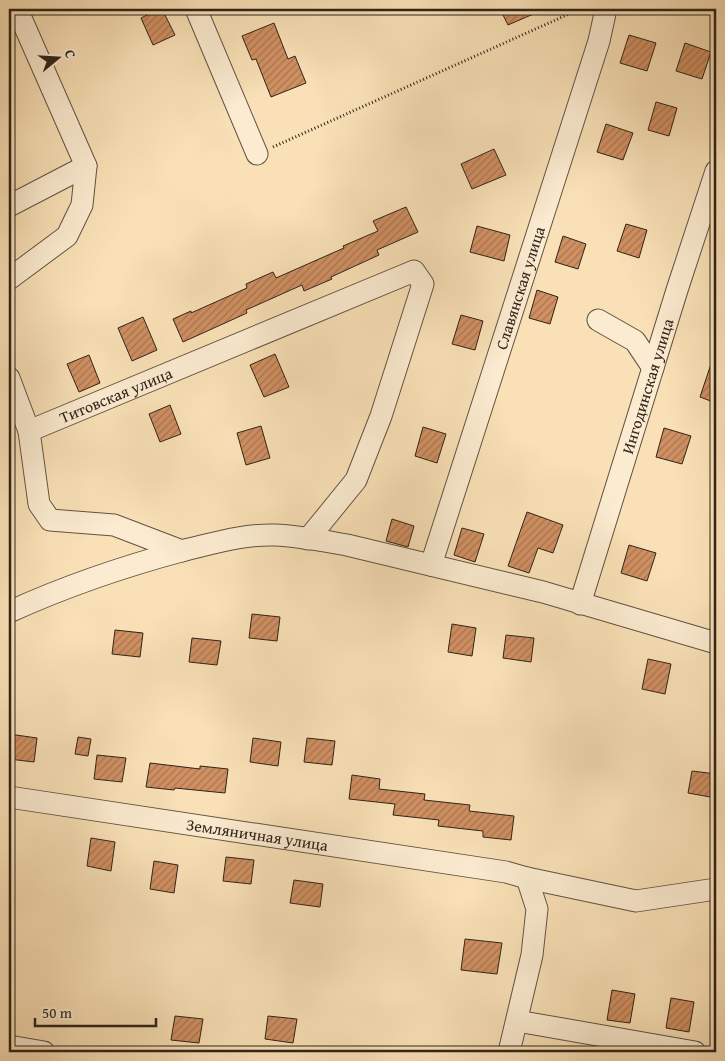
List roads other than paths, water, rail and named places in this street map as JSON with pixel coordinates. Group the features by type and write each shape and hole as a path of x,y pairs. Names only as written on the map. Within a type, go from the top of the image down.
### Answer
{"street":[{"path":"9,279 67,236 82,205 86,166 17,9"},
{"path":"196,9 257,154"},
{"name":"Славянская улица","path":"431,566 599,42 606,9"},
{"path":"9,206 86,166"},
{"name":"Ингодинская улица","path":"580,604 716,171"},
{"name":"Титовская улица","path":"29,431 414,271 423,284 381,416 356,480 308,539"},
{"path":"598,320 635,340 653,368"},
{"path":"9,378 29,431 39,504 50,520 114,525 182,551"},
{"path":"9,612 75,584 148,560 235,537 276,535 347,545 543,592 716,643"},
{"name":"Земляничная улица","path":"9,796 506,872 636,901 716,889"},
{"path":"509,1052 532,955 538,910 527,878"},
{"path":"517,1021 695,1052"},
{"path":"9,1046 44,1052"}]}
